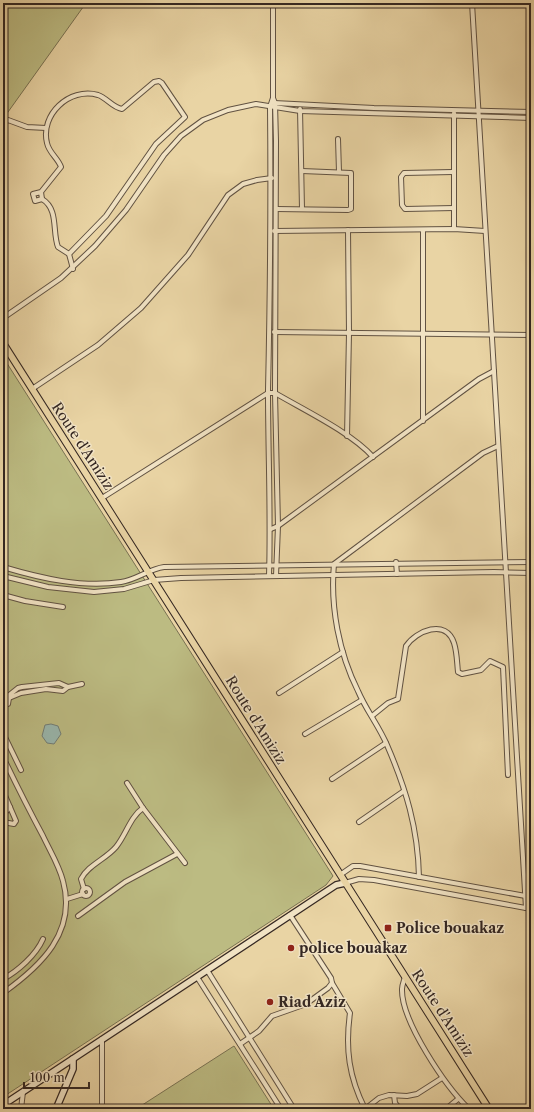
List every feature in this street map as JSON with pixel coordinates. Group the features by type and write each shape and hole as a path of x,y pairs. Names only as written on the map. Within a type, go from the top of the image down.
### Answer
{"main road":[{"name":"Route d'Amiziz","path":"3,343 489,1109"}],"street":[{"path":"269,576 271,529 268,393 273,98 273,3"},
{"path":"3,1105 336,884 359,879 374,880 529,909 526,896 472,3"},
{"path":"42,199 38,202 33,199 33,194 40,192 61,167 48,148 46,128 56,108 73,96 83,94 97,95 122,109 154,82 159,81 162,83 184,117 156,144 106,216 69,254"},
{"path":"3,318 38,295 73,268 117,221 164,155 181,136 204,120 228,110 247,105 300,105 531,112"},
{"path":"272,105 300,111 531,118"},
{"path":"272,105 276,178 275,393 278,526 276,576"},
{"path":"300,105 302,209"},
{"path":"454,110 454,230"},
{"path":"3,124 8,120 28,127 46,128"},
{"path":"338,139 339,172"},
{"path":"276,209 351,209 352,175 350,172 302,171"},
{"path":"454,172 404,173 401,177 402,206 405,209 454,208"},
{"path":"32,389 98,345 141,308 188,255 228,195 243,184 276,178"},
{"path":"40,192 42,199 46,202 53,216 58,247 69,254 73,268"},
{"path":"347,436 349,333 348,230"},
{"path":"423,230 423,421"},
{"path":"271,231 485,231"},
{"path":"270,332 531,335"},
{"path":"271,529 278,526 479,379 494,371"},
{"path":"102,498 213,426 268,393 275,393 347,436 361,445 373,457"},
{"path":"419,877 413,816 386,743 362,700 343,652 336,618 333,575 334,564 483,453 498,446"},
{"path":"3,567 49,579 95,584 122,582 164,567 277,566 396,562 531,562"},
{"path":"396,562 397,574"},
{"path":"3,576 48,586 94,592 124,590 154,580 181,578 506,572 531,573"},
{"path":"3,594 25,601 63,607"},
{"path":"372,716 388,703 398,699 406,646 410,640 424,631 438,629 445,633 454,643 458,672 462,674 481,670 490,662 503,667 508,775"},
{"path":"279,693 343,652"},
{"path":"3,720 4,706 8,704 9,697 18,688 59,683 68,687"},
{"path":"9,697 21,693 46,689 63,691 68,687 82,684"},
{"path":"3,693 9,697"},
{"path":"304,734 362,700"},
{"path":"3,733 21,770"},
{"path":"332,779 386,743"},
{"path":"3,757 60,870 67,899 65,917 56,943 35,968 3,993"},
{"path":"128,783 143,808 185,863"},
{"path":"3,791 16,823 12,824 3,822"},
{"path":"359,822 404,791"},
{"path":"3,815 10,808"},
{"path":"83,894 84,888 81,879 84,873 115,848 136,815 143,808"},
{"path":"78,916 125,882 177,854"},
{"path":"336,884 340,875 353,866 360,866 531,897"},
{"path":"84,888 90,890 88,896"},
{"path":"67,899 83,894 88,896 95,903"},
{"path":"290,915 331,978 332,984 350,1013 348,1030 349,1068 356,1090 365,1109 379,1098 394,1095 407,1096 417,1094 442,1078"},
{"path":"3,979 26,961 39,947 42,939"},
{"path":"207,970 248,1038 294,1109"},
{"path":"197,977 281,1109"},
{"path":"405,977 402,989 405,1005 421,1043 442,1078 458,1099 469,1109"},
{"path":"240,1044 259,1031 272,1016 306,1004 332,984"},
{"path":"102,1040 102,1109"},
{"path":"56,1109 73,1069 73,1059"},
{"path":"20,1109 23,1092"},
{"path":"394,1095 395,1103 400,1109"},
{"path":"446,1109 458,1099"}],"shaded area":[{"path":"3,3 86,3 3,119"},
{"path":"3,357 333,876 326,885 3,1097"},
{"path":"234,1046 274,1109 136,1109"}],"water":[{"path":"51,724 58,726 61,734 54,744 47,743 42,736 45,725"}],"place":[{"name":"Police bouakaz","path":"388,928"},
{"name":"police bouakaz","path":"291,948"},
{"name":"Riad Aziz","path":"270,1002"}]}
